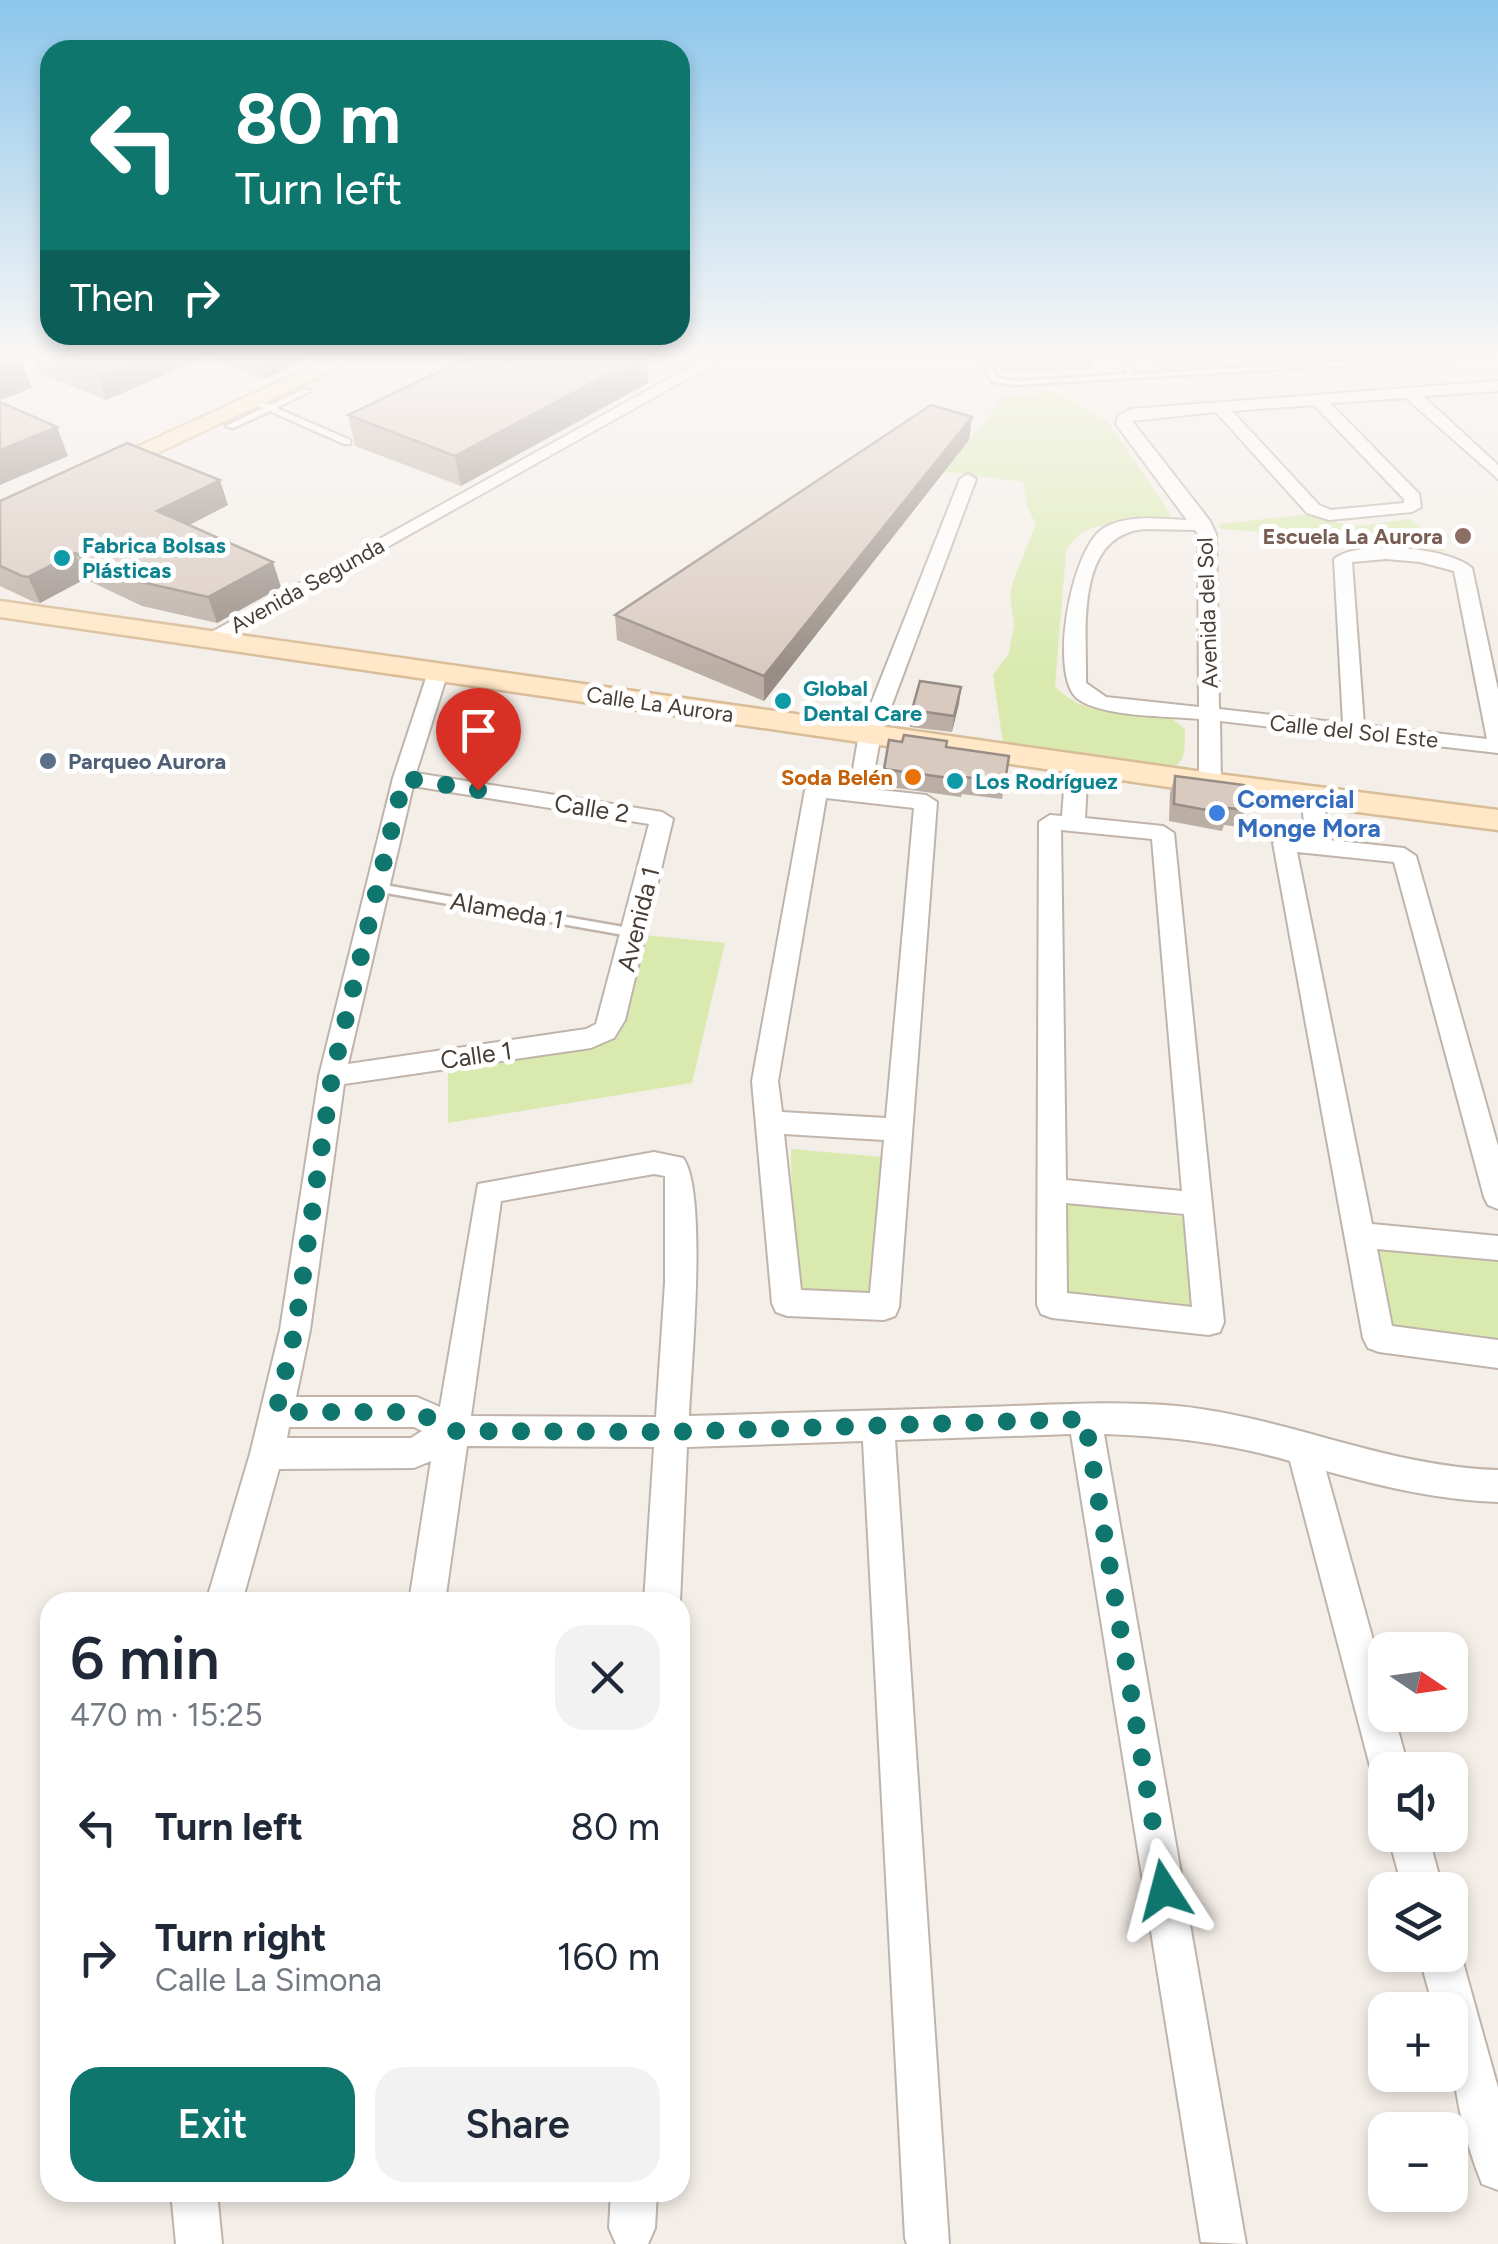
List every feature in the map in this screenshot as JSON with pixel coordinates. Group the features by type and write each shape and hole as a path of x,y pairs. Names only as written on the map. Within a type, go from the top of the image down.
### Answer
{"street":[{"path":"0,520 133,462"},
{"name":"Avenida Segunda","path":"209,639 520,462"},
{"name":"Avenida del Sol","path":"1154,462 1204,526 1210,545 1210,782"},
{"path":"1270,462 1313,509 1328,516 1412,506 1413,498 1378,462"},
{"path":"859,795 870,734 968,479"},
{"name":"Calle del Sol Este","path":"1204,526 1127,527 1100,538 1085,562 1076,683 1079,692 1089,698 1210,715 1498,743"},
{"path":"1354,731 1343,560 1358,553 1446,560 1463,568 1498,743"},
{"name":"Calle La Aurora","path":"0,609 1077,764 1498,820"},
{"path":"227,1592 266,1454 295,1330 332,1076 404,778 438,672"},
{"path":"1074,824 1077,764"},
{"name":"Calle 2","path":"404,778 662,818"},
{"path":"816,790 859,795 926,802 884,1307 787,1303 765,1080 816,790"},
{"path":"1312,797 1318,846"},
{"name":"Avenida 1","path":"612,1020 662,818"},
{"path":"1050,822 1074,824 1163,833 1209,1322 1052,1305 1050,822"},
{"path":"1498,1197 1404,856 1284,843 1380,1338 1498,1354"},
{"name":"Calle 1","path":"332,1076 591,1038 605,1030 612,1020"},
{"path":"768,1122 900,1130"},
{"path":"429,1592 488,1192 654,1163 673,1166 679,1174 680,1283 662,1592"},
{"path":"1054,1190 1198,1204"},
{"path":"1361,1235 1498,1248"},
{"path":"276,1412 417,1412 454,1431 670,1432 1085,1419 1176,1421 1303,1448 1382,1471 1459,1486 1498,1486"},
{"path":"1085,1419 1224,2242"},
{"path":"878,1426 928,2238"},
{"path":"266,1454 414,1454 454,1431"},
{"path":"1303,1448 1385,1752"},
{"path":"1445,1972 1498,2168"},
{"path":"195,2202 198,2244"}],"lane":[{"name":"Alameda 1","path":"379,888 635,932"}],"green space":[{"path":"952,462 1135,462 1171,515 1148,526 1090,529 1077,537 1066,552 1055,686 1066,696 1093,708 1171,718 1185,729 1182,758 1176,766 1003,744 993,675 1009,653 1014,625 1010,595 1036,524 1027,507 1023,482 944,472"},
{"path":"1311,514 1352,527 1410,519 1446,552 1389,541 1221,529 1219,524"},
{"path":"644,935 725,943 692,1083 448,1123 448,1069 588,1046 611,1041 618,1035"},
{"path":"791,1149 883,1157 875,1297 803,1294 792,1210"},
{"path":"1065,1203 1186,1217 1191,1314 1065,1297"},
{"path":"1371,1243 1498,1258 1498,1347 1385,1333"}],"building":[{"path":"86,462 174,462 220,480 157,511 273,562 208,597 132,580 75,553 28,577 22,576 0,566 0,501"},
{"path":"846,462 936,462 764,676 615,615"},
{"path":"920,681 961,687 954,716 912,710"},
{"path":"904,735 947,741 946,747 1009,756 1005,782 884,769 889,740 902,742"},
{"path":"1175,776 1244,785 1245,810 1228,808 1228,814 1174,804"}],"place":[{"name":"Escuela La Aurora","path":"1463,536"},
{"name":"Fabrica Bolsas Plásticas","path":"62,558"},
{"name":"Global Dental Care","path":"783,701"},
{"name":"Parqueo Aurora","path":"48,761"},
{"name":"Soda Belén","path":"913,777"},
{"name":"Los Rodríguez","path":"955,781"},
{"name":"Comercial Monge Mora","path":"1217,813"}],"route":[{"path":"478,790 404,778 332,1076 295,1330 276,1412 417,1412 454,1431 670,1432 1085,1419 1164,1890"}]}
